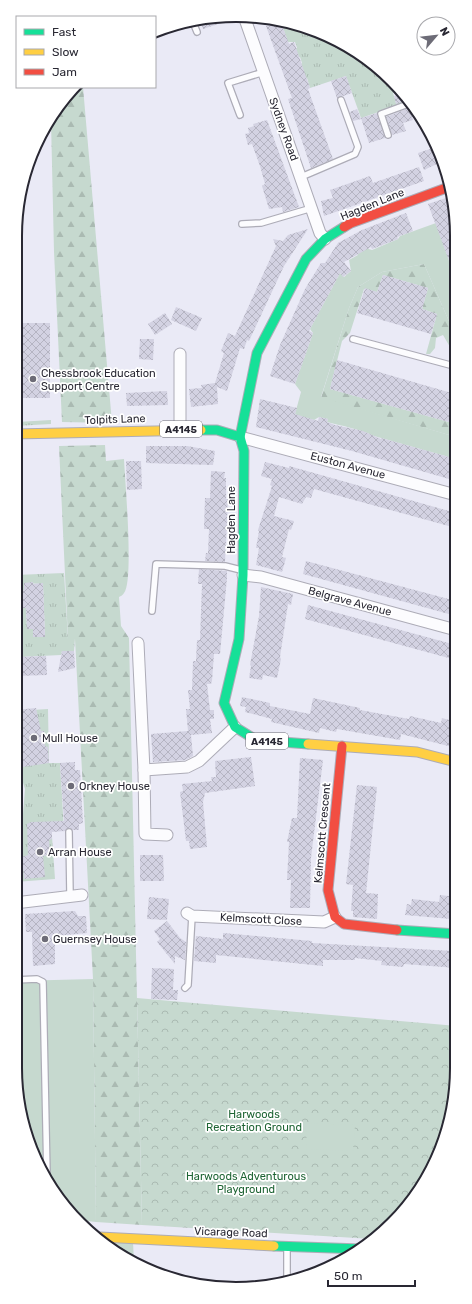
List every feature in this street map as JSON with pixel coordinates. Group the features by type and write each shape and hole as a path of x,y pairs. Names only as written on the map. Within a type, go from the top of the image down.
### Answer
{"street":[{"name":"Sydney Road","path":"246,22 320,233 325,239"},
{"name":"Hagden Lane","path":"235,727 224,703 239,638 243,573 244,451 240,437 257,353 306,259 325,239 351,223 445,189"},
{"path":"180,354 180,429"},
{"name":"Tolpits Lane","path":"22,434 180,429 217,430 240,437"},
{"name":"Euston Avenue","path":"240,437 450,493"},
{"name":"Belgrave Avenue","path":"243,573 261,576 450,628"},
{"path":"138,643 144,770 145,834 167,835"},
{"path":"144,770 187,767 199,761 235,727"},
{"name":"A4145","path":"235,727 256,740 417,752 450,760"},
{"name":"Kelmscott Crescent","path":"335,917 328,890 342,746"},
{"path":"22,902 70,895 82,895"},
{"name":"Kelmscott Close","path":"190,914 324,922 335,917"},
{"path":"335,917 344,924 360,927 450,933"},
{"name":"Vicarage Road","path":"105,1237 153,1241 350,1249"}],"lane":[{"path":"195,26 197,32"},
{"path":"240,115 228,84 264,72"},
{"path":"301,177 356,154 358,147 341,100"},
{"path":"388,135 380,114 405,105"},
{"path":"242,224 261,223 312,208"},
{"path":"353,339 450,365"},
{"path":"152,611 156,564 225,566 243,573"},
{"path":"69,832 70,895"},
{"path":"185,988 188,985 190,914"},
{"path":"22,980 36,979 43,982 46,1166"},
{"path":"287,1247 287,1276"}],"green space":[{"path":"283,27 305,33 331,44 366,66 394,92 393,93 396,103 402,101 404,103 361,118 346,76 310,88 307,78 301,80 297,68 302,63 300,57 294,59 291,51 297,48 295,42 288,42"},
{"path":"83,88 112,423 62,422 54,252 51,129 66,106"},
{"path":"436,223 450,264 450,324 424,264 382,272 358,287 349,308 321,397 450,435 450,457 327,422 328,419 319,417 314,420 295,414 301,392 295,384 313,333 310,329 339,275 336,270 344,277 351,271 349,260 358,255 357,253 366,248 372,250 398,239 400,236"},
{"path":"424,264 450,324 450,347 443,335 436,338 435,348 430,354 426,354 437,314 422,309 428,288 383,275 377,292 364,289 350,333 342,341 330,389 450,422 450,435 321,398 349,308 358,287 382,272"},
{"path":"51,420 51,424 22,426 22,422"},
{"path":"105,445 106,461 124,459 129,551 127,585 124,594 119,597 121,626 129,638 142,1225 96,1222 93,979 75,639 68,639 59,446"},
{"path":"64,573 68,639 75,638 74,651 62,651 61,655 22,657 22,608 26,608 27,629 33,629 33,637 45,637 43,584 24,583 24,590 22,590 22,575"},
{"path":"48,709 49,763 60,763 64,831 51,822 55,879 22,881 22,817 25,789 22,779 22,711"},
{"path":"93,979 96,1222 87,1221 66,1198 44,1163 33,1137 26,1110 22,1082 22,981"},
{"name":"Harwoods Recreation Ground","path":"137,998 450,1025 450,1082 443,1123 434,1150 414,1187 406,1198 377,1229 365,1239 142,1225"},
{"path":"307,1123 355,1125 353,1151 306,1149"},
{"path":"133,1242 134,1256 117,1246 114,1244"}],"building":[{"path":"224,22 203,29 202,25"},
{"path":"266,26 283,27 289,44 294,42 310,88 308,89 333,159 311,168 288,99 292,98"},
{"path":"346,76 352,93 337,98 331,81"},
{"path":"397,95 402,101 396,104 394,96"},
{"path":"408,108 413,120 403,123 406,131 392,135 386,117"},
{"path":"357,109 361,119 353,121 350,112"},
{"path":"377,113 385,138 369,143 361,118"},
{"path":"267,120 299,207 283,212 282,207 269,209 262,186 265,184 260,166 252,144 248,145 245,134 249,133 248,128 254,126 253,124"},
{"path":"431,149 438,164 424,170 418,153"},
{"path":"419,167 424,181 324,216 321,201 333,198 330,190 370,176 373,183"},
{"path":"447,198 450,222 450,263 428,204"},
{"path":"406,213 413,231 397,237 398,239 372,249 371,247 344,262 351,271 343,277 340,273 309,331 313,333 295,384 270,376 280,345 305,289 321,263 325,263 338,243 362,230"},
{"path":"308,229 284,266 249,341 247,340 244,349 240,348 227,391 217,387 218,404 191,407 189,389 202,388 201,385 215,383 224,353 221,351 228,333 235,336 276,246 273,239 283,241 288,235"},
{"path":"383,275 428,288 422,309 437,314 431,334 357,313 365,288 377,292"},
{"path":"176,307 202,318 196,331 171,320"},
{"path":"165,313 172,324 155,335 148,324"},
{"name":"Chessbrook Education Support Centre","path":"22,323 50,323 50,398 22,398"},
{"path":"140,339 154,339 153,360 139,359"},
{"path":"337,360 450,393 450,422 330,389"},
{"path":"167,391 168,405 127,406 126,393"},
{"path":"260,399 297,408 295,414 318,421 319,417 328,419 327,422 335,425 363,431 381,439 450,457 450,479 352,451 256,427"},
{"path":"146,446 187,446 215,451 213,465 146,463"},
{"path":"126,461 141,461 142,489 127,490"},
{"path":"265,462 289,468 289,466 450,511 450,526 314,489 311,498 306,497 302,504 279,497 274,516 294,521 291,530 289,529 282,557 286,558 282,572 256,565 259,548 256,548 258,530 272,486 270,485 272,479 261,476"},
{"path":"211,471 225,472 224,478 226,478 226,499 228,499 225,562 205,561 206,553 208,553 209,529 204,529 205,498 210,498"},
{"path":"306,561 450,599 450,614 303,574"},
{"path":"199,569 227,571 220,654 214,654 212,681 211,684 207,684 210,710 214,710 214,719 210,719 212,733 191,735 193,756 185,760 153,762 151,734 188,731 186,709 190,709 188,690 192,690 193,661 196,661 197,640 200,640 202,584 198,584"},
{"path":"24,583 43,583 45,637 33,637 33,629 27,629 26,608 22,608 22,590 24,590"},
{"path":"261,587 293,594 291,605 288,604 277,678 263,675 262,680 249,678 259,616"},
{"path":"308,605 450,643 450,658 305,619"},
{"path":"62,651 74,651 75,668 58,672"},
{"path":"46,656 47,675 22,676 22,657"},
{"path":"242,697 270,703 270,706 310,714 313,698 360,708 360,710 409,719 410,716 441,723 442,718 450,720 450,746 401,734 400,740 337,729 336,732 320,728 319,733 271,722 272,719 245,712 246,707 240,706"},
{"name":"Mull House","path":"36,708 41,731 44,731 45,746 48,747 49,763 23,767 22,709"},
{"path":"251,757 255,786 205,793 203,802 207,847 190,849 189,841 186,841 180,792 183,791 182,784 212,781 211,777 216,777 215,761"},
{"path":"300,758 323,760 311,858 310,908 290,908 291,880 287,880 289,842 287,842 292,818 297,818"},
{"path":"75,762 75,770 80,770 83,823 79,824 79,830 69,828 65,831 52,832 52,839 49,840 50,855 43,856 45,877 24,879 22,857 28,855 27,824 31,822 64,821 60,763"},
{"path":"357,785 377,787 366,893 378,894 377,919 353,917 353,911 351,911 353,885 346,884"},
{"path":"140,855 163,855 164,881 140,881"},
{"path":"440,895 450,896 450,919 405,915 407,904 411,905 412,899 439,902"},
{"path":"149,897 169,899 167,920 147,919"},
{"name":"Guernsey House","path":"75,911 78,916 86,916 87,933 55,936 55,964 33,966 32,932 26,932 25,914"},
{"path":"167,921 180,938 186,942 185,960 175,956 175,964 157,942 160,939 154,931"},
{"path":"223,933 312,941 312,943 450,951 450,967 404,964 403,967 381,965 382,961 355,958 355,960 323,960 323,966 216,955 216,963 194,961 196,936 223,939"},
{"path":"152,968 174,969 173,990 178,990 177,1000 151,999"}],"traffic: fast":[{"path":"240,437 257,353 306,259 325,239 344,227"},
{"path":"201,430 217,430 240,437 244,451 243,575 239,639 224,703 235,727 256,740 308,744"},
{"path":"397,930 450,934"},
{"path":"274,1246 350,1249"}],"traffic: slow":[{"path":"22,434 201,430"},
{"path":"308,744 417,752 450,760"},
{"path":"105,1237 274,1246"}],"traffic: jam":[{"path":"344,227 351,223 445,189"},
{"path":"342,746 328,890 335,917 344,924 397,930"}],"place":[{"name":"Chessbrook Education Support Centre","path":"33,379"},
{"name":"Mull House","path":"34,738"},
{"name":"Orkney House","path":"71,786"},
{"name":"Arran House","path":"40,852"},
{"name":"Guernsey House","path":"45,939"}],"park label":[{"name":"Harwoods Adventurous Playground","path":"246,1182"}]}
